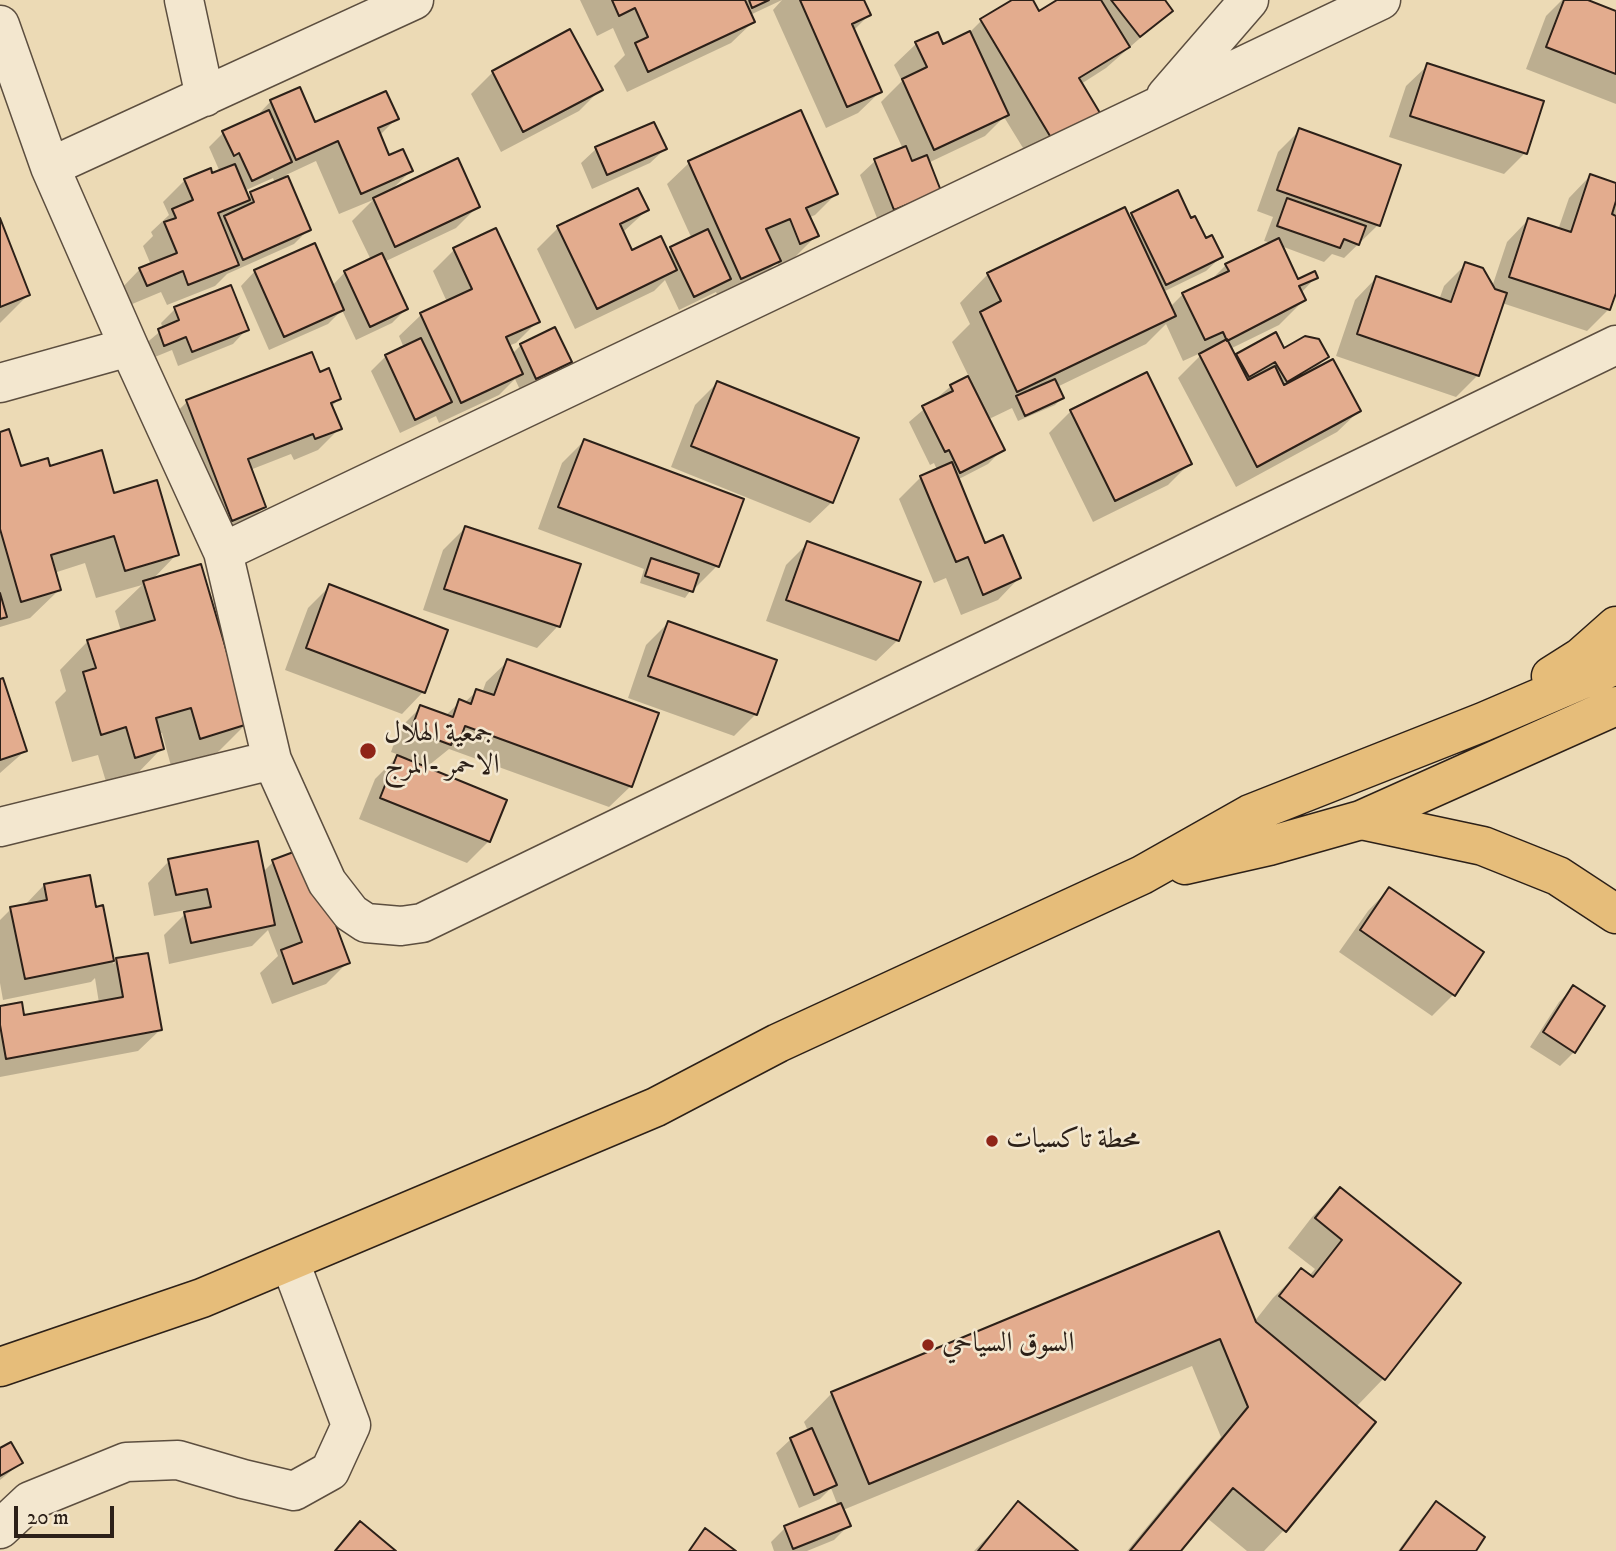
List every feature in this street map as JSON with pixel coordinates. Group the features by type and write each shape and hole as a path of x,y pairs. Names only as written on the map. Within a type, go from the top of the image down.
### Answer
{"main road":[{"path":"1483,722 1581,657 1616,626"},
{"path":"0,1367 190,1302 656,1107 778,1043 1142,875 1250,814 1483,722 1616,665"},
{"path":"1142,875 1269,846 1361,820 1616,706"},
{"path":"1361,820 1483,846 1558,876 1616,914"}],"street":[{"path":"184,0 205,97"},
{"path":"50,167 414,0"},
{"path":"1154,109 1249,0"},
{"path":"223,552 1381,0"},
{"path":"0,25 50,167 223,552 272,760 327,882 346,908 366,923 401,926 422,923 1616,345"},
{"path":"0,383 129,347"},
{"path":"0,827 272,760"},
{"path":"0,1529 30,1501 126,1462 178,1460 294,1491 330,1471 351,1425 290,1262"}],"building":[{"path":"612,0 745,0 755,22 648,72 635,43 648,37 635,8 619,16"},
{"path":"749,0 769,0 752,8"},
{"path":"800,0 864,0 871,15 852,24 882,92 847,107"},
{"path":"1012,0 1033,0 1039,11 1057,0 1101,0 1130,47 1079,78 1100,113 1053,141 980,19"},
{"path":"1111,0 1165,0 1173,11 1140,37"},
{"path":"1564,0 1588,0 1616,11 1616,74 1546,47"},
{"path":"570,29 603,90 523,132 492,71"},
{"path":"970,31 1009,115 934,150 902,79 927,67 915,42 938,32 943,44"},
{"path":"1427,63 1544,101 1527,154 1410,116"},
{"path":"300,87 315,122 386,91 399,119 378,128 389,155 403,149 413,171 361,194 338,141 296,160 270,100"},
{"path":"269,110 292,162 252,181 239,153 234,156 222,131"},
{"path":"801,110 838,194 806,208 819,236 800,244 790,219 766,229 781,261 741,279 688,161"},
{"path":"654,122 667,149 607,175 595,147"},
{"path":"1299,128 1401,165 1380,226 1277,190"},
{"path":"906,146 912,161 927,155 941,191 894,210 874,159"},
{"path":"458,158 480,207 395,247 373,198"},
{"path":"235,164 250,200 218,213 239,265 188,285 183,271 147,286 139,268 177,253 164,222 176,218 172,209 193,200 184,179 211,168 212,173"},
{"path":"1590,174 1616,183 1616,201 1612,214 1616,216 1616,293 1610,310 1509,277 1528,218 1571,232"},
{"path":"288,176 311,230 243,260 224,216 254,202 250,192"},
{"path":"638,188 649,210 620,224 632,250 661,236 677,270 597,309 557,226"},
{"path":"1178,190 1191,218 1195,216 1206,238 1212,235 1223,257 1166,285 1131,213"},
{"path":"1287,198 1366,226 1359,245 1344,239 1340,248 1277,226"},
{"path":"1125,207 1176,316 1017,392 980,312 1001,301 987,273"},
{"path":"0,218 30,295 0,307"},
{"path":"496,228 540,322 506,337 523,374 461,403 420,313 472,289 453,248"},
{"path":"708,229 731,279 694,297 670,247"},
{"path":"1279,238 1298,279 1315,271 1318,278 1299,286 1306,300 1227,341 1223,332 1205,340 1182,293 1229,271 1225,264"},
{"path":"315,243 344,310 284,337 254,270"},
{"path":"382,253 408,309 370,327 344,271"},
{"path":"1465,262 1483,268 1495,289 1507,293 1479,376 1357,334 1376,276 1451,302"},
{"path":"231,285 249,330 192,352 186,337 164,346 158,329 179,320 174,307"},
{"path":"555,327 572,362 536,379 520,344"},
{"path":"1276,332 1284,348 1305,336 1319,339 1329,357 1287,382 1275,362 1249,377 1236,354"},
{"path":"421,338 452,402 415,420 385,355"},
{"path":"1227,339 1248,380 1275,366 1284,385 1333,359 1361,411 1257,467 1199,354"},
{"path":"312,352 320,372 329,368 341,399 331,403 342,429 315,439 313,434 248,459 266,507 232,521 186,400"},
{"path":"1147,372 1192,464 1115,501 1070,410"},
{"path":"968,376 1005,450 960,473 949,450 945,452 922,406 953,391 950,385"},
{"path":"1055,379 1064,398 1025,416 1016,396"},
{"path":"717,381 859,438 833,503 691,446"},
{"path":"9,429 21,466 48,458 50,466 102,450 114,493 157,480 179,555 125,571 114,536 51,555 61,590 21,602 0,529 0,432"},
{"path":"584,439 744,499 719,567 558,507"},
{"path":"952,462 985,543 1003,535 1021,578 983,595 968,557 956,562 920,476"},
{"path":"465,526 581,564 560,627 444,589"},
{"path":"807,541 921,582 899,641 786,600"},
{"path":"651,558 699,574 693,592 645,576"},
{"path":"201,564 248,724 200,739 191,708 156,718 164,749 135,758 126,727 101,735 83,672 96,668 87,640 155,620 143,581"},
{"path":"329,584 448,630 425,693 306,648"},
{"path":"0,593 7,617 0,619"},
{"path":"668,621 777,660 757,715 648,676"},
{"path":"507,659 659,713 632,787 465,726 460,740 454,738 451,745 411,730 420,705 453,717 459,699 471,704 476,689 494,695"},
{"path":"3,678 27,751 0,760 0,679"},
{"path":"397,755 507,800 490,842 380,798"},
{"path":"258,841 275,925 191,943 184,912 211,907 207,889 176,895 168,859"},
{"path":"307,847 350,963 293,984 281,950 302,942 272,860"},
{"path":"90,875 96,907 103,905 114,961 25,979 10,907 47,900 44,884"},
{"path":"1389,887 1484,952 1455,996 1360,930"},
{"path":"148,953 162,1030 6,1059 0,1025 0,1006 22,1002 24,1015 123,997 116,958"},
{"path":"1573,985 1605,1006 1575,1053 1543,1032"},
{"path":"1340,1187 1461,1283 1385,1380 1279,1296 1301,1268 1313,1277 1342,1240 1315,1218"},
{"path":"1219,1231 1256,1322 1376,1422 1286,1532 1233,1488 1181,1551 1130,1551 1248,1407 1220,1339 869,1484 831,1392"},
{"path":"812,1428 837,1485 814,1495 790,1438"},
{"path":"11,1442 23,1463 0,1476 0,1448"},
{"path":"1018,1501 1078,1551 978,1551"},
{"path":"1436,1501 1485,1537 1476,1551 1400,1551"},
{"path":"841,1503 851,1526 793,1549 784,1526"},
{"path":"360,1521 396,1551 335,1551"},
{"path":"705,1528 736,1551 689,1551"}],"place":[{"name":"جمعية الهلال الاحمر -المرج","path":"368,751"},
{"name":"محطة تاكسيات","path":"992,1141"},
{"name":"السوق السياحي","path":"928,1345"}]}
